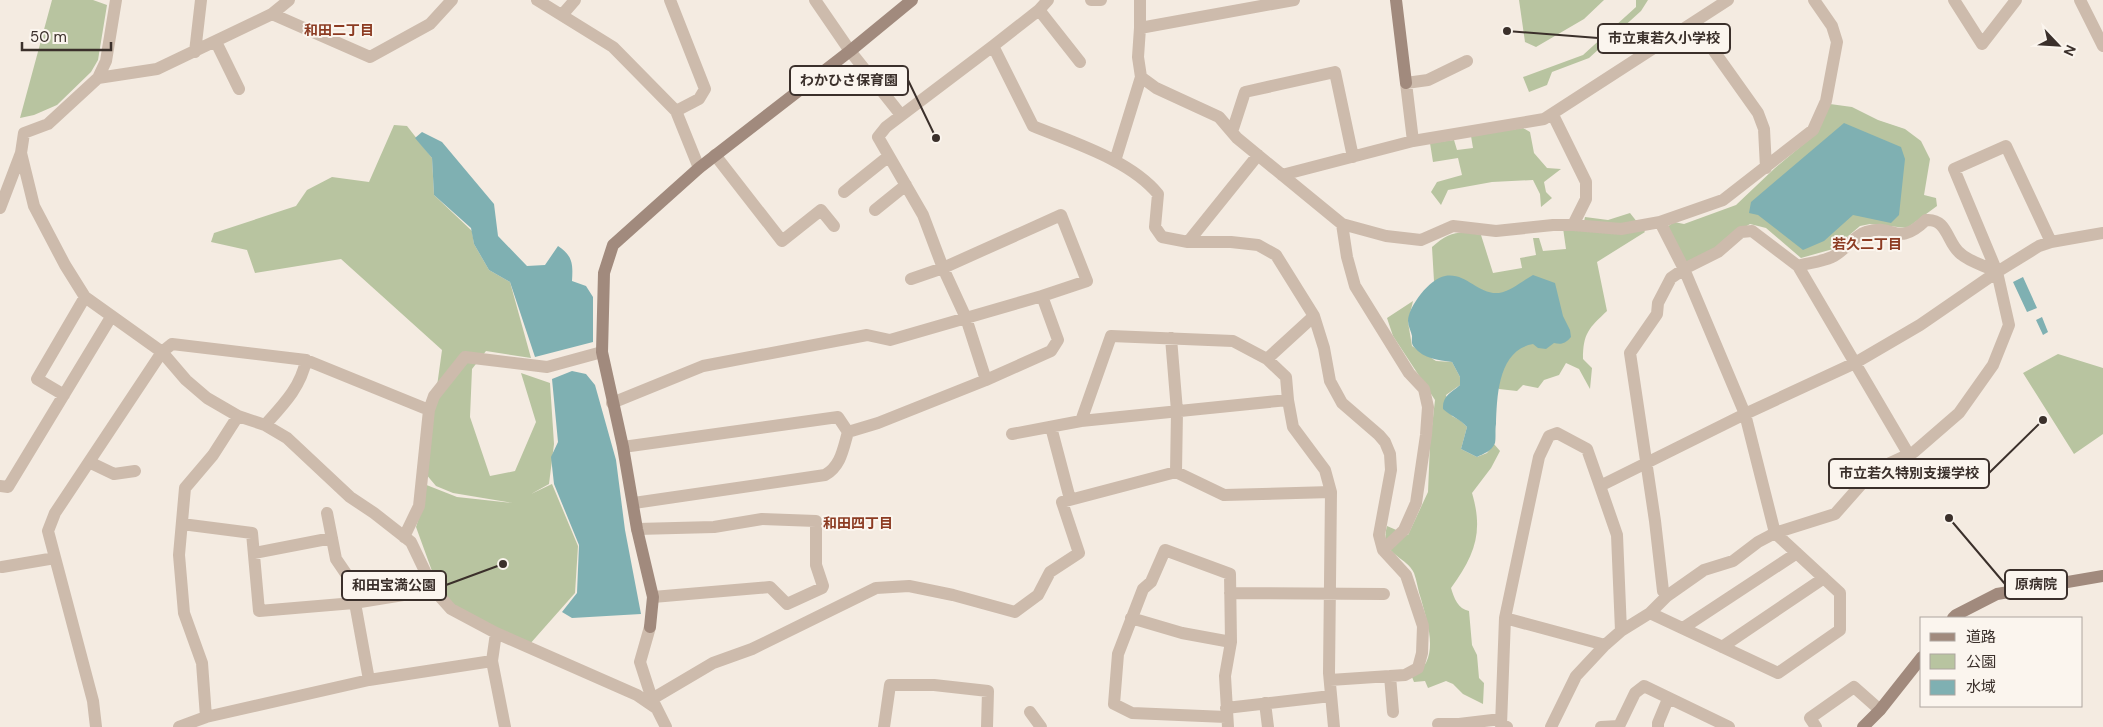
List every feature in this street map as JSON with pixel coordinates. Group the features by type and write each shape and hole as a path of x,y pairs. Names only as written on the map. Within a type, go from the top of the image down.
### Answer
{"street":[{"path":"0,208 21,153 24,133 48,124 98,78 106,61 116,0"},
{"path":"194,52 201,0"},
{"path":"98,78 157,69 272,14 289,0"},
{"path":"272,14 370,57 430,24 452,0"},
{"path":"537,0 613,47 676,111 699,168"},
{"path":"562,15 575,0"},
{"path":"670,0 705,89 699,99 676,111"},
{"path":"815,0 850,51 901,115"},
{"path":"666,727 654,703 640,662 650,627 653,597 637,529 623,447 602,352 604,273 613,245 699,168 850,51 912,0"},
{"path":"986,380 966,318 943,268 923,215 878,137 886,127 993,46 1048,0"},
{"path":"1091,0 1101,0"},
{"path":"1115,161 1141,77 1138,57 1140,0"},
{"path":"1140,28 1294,0"},
{"path":"1396,0 1413,141"},
{"path":"1282,176 1413,141 1544,119 1553,115 1728,0"},
{"path":"1141,77 1156,88 1218,117 1258,156 1342,224 1386,236 1421,240 1453,226 1496,231 1553,225 1621,228 1660,222 1723,200 1813,130 1826,101 1837,42 1832,26 1814,0"},
{"path":"1954,0 1982,44 2016,0"},
{"path":"2080,0 2103,46"},
{"path":"1038,10 1080,62"},
{"path":"1694,22 1758,114 1764,129 1766,168"},
{"path":"216,42 239,89"},
{"path":"993,46 1033,126 1115,161 1151,186 1158,194 1155,227 1162,237 1188,242 1231,242 1258,245 1276,255 1314,316 1324,348 1330,381 1342,404 1385,442 1390,454 1391,470 1379,535 1382,550 1406,575 1423,626 1422,653 1418,668 1405,675 1330,680"},
{"path":"1406,83 1428,80 1467,61"},
{"path":"1232,132 1245,92 1335,72 1353,157"},
{"path":"1553,115 1586,182 1586,199 1573,225"},
{"path":"1551,727 1576,676 1621,631 1650,613 1667,596 1704,570 1734,561 1774,533 1835,514 1873,471 1909,455 1959,413 1993,364 2009,325 1997,272 1954,169 2006,146 2051,242"},
{"path":"21,153 34,206 85,297 162,352 186,380 207,398 238,416 266,425 287,438 350,498 374,513 411,542 434,590 451,609 496,633 654,703"},
{"path":"715,155 782,241 821,210 834,226"},
{"path":"844,192 889,156"},
{"path":"1188,242 1258,156"},
{"path":"875,210 906,185"},
{"path":"612,404 703,366 867,335 890,340 1087,281 1061,216 943,268 911,279"},
{"path":"1798,266 1832,257 1865,232 1878,229 1902,234 1914,232 1926,220 1934,219 1940,223 1960,254 1997,272"},
{"path":"1650,613 1778,673 1840,630 1840,593 1774,533 1745,414 1684,269 1660,222"},
{"path":"1342,224 1354,286 1409,373 1424,389 1428,407 1416,503 1404,530 1382,550"},
{"path":"1667,596 1663,591 1630,353 1657,314 1658,303 1671,278 1684,269 1718,252 1741,232 1752,231 1798,266 1909,455"},
{"path":"1600,486 1745,414 1856,363 1920,325 2038,246 2051,242 2103,234"},
{"path":"848,432 878,423 986,380 1052,351 1058,340 1042,296"},
{"path":"64,395 38,379 85,297"},
{"path":"1267,360 1314,316"},
{"path":"0,486 8,487 111,317"},
{"path":"1081,421 1111,336 1234,341 1267,360 1286,377 1288,400 1294,427 1325,470 1331,492 1330,680 1334,727"},
{"path":"1170,338 1177,411 1176,472"},
{"path":"96,727 93,701 48,531 54,513 162,352 172,344 306,360 429,410"},
{"path":"404,537 419,506 429,410 434,396 465,357 548,366 602,352"},
{"path":"266,425 290,397 303,375 306,360"},
{"path":"1012,434 1081,421 1288,400"},
{"path":"206,718 202,663 184,613 179,555 185,488 212,455 238,416"},
{"path":"623,447 838,417 848,432"},
{"path":"1052,427 1070,499"},
{"path":"634,503 825,475 833,470 838,463 848,432"},
{"path":"1438,724 1504,723 1505,618 1539,457 1549,436 1557,433 1587,449 1617,535 1621,631"},
{"path":"89,462 114,474 134,471"},
{"path":"654,703 713,663 752,649 876,588 909,586 953,595 1015,612 1038,595 1050,572 1079,554 1062,502 1070,499 1176,472 1224,494 1331,492"},
{"path":"327,512 336,559 351,581 369,680"},
{"path":"637,529 714,527 762,519 816,521 816,565 823,586 813,592 787,604 770,587 653,597"},
{"path":"182,524 252,533 259,610 354,603 434,590"},
{"path":"254,554 332,538"},
{"path":"1227,717 1225,676 1231,642 1230,574 1165,550 1150,582 1143,590 1118,654 1114,704 1132,713 1227,717 1265,703 1331,696"},
{"path":"1683,628 1796,553"},
{"path":"2,567 55,558"},
{"path":"1954,617 1997,594 2103,576"},
{"path":"1722,647 1824,578"},
{"path":"1230,593 1384,594"},
{"path":"1131,618 1182,633 1231,642"},
{"path":"1505,618 1605,645"},
{"path":"496,633 492,661 505,727"},
{"path":"1863,727 1880,710 1920,660"},
{"path":"179,727 206,718 369,680 492,661"},
{"path":"1390,676 1393,712"},
{"path":"884,727 890,685 925,685 988,691 987,727"},
{"path":"1601,727 1619,726 1636,693 1644,686 1729,727"},
{"path":"1816,727 1810,718 1854,687 1880,710"},
{"path":"1658,727 1668,699"},
{"path":"1265,703 1268,727"},
{"path":"1030,712 1041,727"}],"green space":[{"path":"52,0 93,0 107,5 98,60 91,72 57,105 34,115 20,118"},
{"path":"1519,0 1604,0 1584,19 1536,47 1525,42"},
{"path":"1636,0 1648,0 1641,11 1589,58 1552,72 1547,85 1529,92 1523,77 1583,55 1636,7"},
{"path":"1830,104 1852,107 1878,120 1905,129 1921,141 1930,159 1924,195 1936,198 1937,206 1907,228 1870,224 1860,226 1833,249 1801,258 1766,228 1750,224 1732,235 1718,250 1686,262 1667,227 1674,222 1684,224 1736,205 1775,168 1818,132"},
{"path":"394,125 407,126 432,158 434,195 472,231 474,244 489,270 510,282 531,358 486,351 472,369 470,417 490,476 515,471 536,422 521,373 550,383 554,444 549,484 531,494 552,484 578,546 575,593 529,645 454,607 436,582 416,527 422,508 424,484 457,497 513,503 453,493 436,486 425,473 442,350 341,259 255,273 247,250 211,242 214,233 296,206 307,190 332,177 369,182"},
{"path":"1523,128 1530,132 1534,153 1547,168 1561,169 1544,182 1546,192 1552,198 1541,207 1540,194 1533,180 1492,182 1448,190 1441,205 1431,192 1437,182 1462,175 1458,158 1433,162 1430,143 1454,140 1457,150 1473,148 1471,136"},
{"path":"1630,213 1645,232 1597,262 1607,311 1591,327 1584,343 1583,359 1592,368 1590,389 1579,369 1566,363 1559,375 1544,380 1538,388 1523,385 1517,391 1499,389 1434,281 1432,247 1449,235 1467,233 1481,235 1493,273 1522,268 1520,258 1536,255 1533,238 1539,238 1543,251 1566,249 1563,228 1582,231 1585,217 1608,220"},
{"path":"1413,301 1408,322 1412,346 1436,361 1452,362 1460,377 1460,385 1446,395 1452,416 1467,427 1461,449 1477,457 1487,453 1494,444 1500,451 1491,468 1472,493 1477,520 1475,544 1466,565 1451,588 1459,605 1469,611 1472,645 1477,655 1479,678 1484,683 1483,704 1463,694 1453,684 1446,681 1428,688 1425,681 1414,682 1412,677 1421,670 1427,661 1429,652 1430,641 1427,620 1414,573 1405,562 1394,554 1387,543 1387,526 1408,535 1428,492 1430,444 1435,400 1393,336 1387,318"},
{"path":"2058,354 2103,368 2103,434 2074,454 2023,373"}],"water":[{"path":"1844,123 1901,147 1905,159 1899,215 1891,223 1853,215 1824,241 1803,250 1758,215 1749,213 1751,202"},
{"path":"422,132 442,142 494,204 498,236 527,266 545,265 558,246 567,253 572,265 572,281 586,286 593,297 593,342 535,357 510,282 489,270 474,244 471,228 434,195 432,158 415,138"},
{"path":"1533,275 1555,283 1563,316 1570,330 1571,337 1564,343 1554,343 1546,349 1538,348 1533,344 1521,348 1513,355 1506,365 1499,388 1494,446 1477,457 1461,449 1467,427 1443,409 1446,398 1460,385 1460,377 1452,362 1436,360 1422,354 1414,347 1408,323 1409,315 1416,301 1427,287 1445,276 1459,277 1485,291 1499,293 1512,288"},
{"path":"2023,277 2037,308 2027,312 2013,282"},
{"path":"2042,317 2048,332 2043,335 2036,320"},
{"path":"572,371 586,374 595,385 616,460 625,530 641,614 572,618 562,612 577,593 579,545 554,484 551,457 558,442 552,379"}],"place":[{"name":"市立東若久小学校","path":"1507,31"},
{"name":"わかひさ保育園","path":"936,138"},
{"name":"市立若久特別支援学校","path":"2043,420"},
{"name":"原病院","path":"1949,518"},
{"name":"和田宝満公園","path":"503,564"}],"district":[{"name":"和田二丁目","path":"339,30"},
{"name":"若久二丁目","path":"1867,244"},
{"name":"和田四丁目","path":"858,523"}]}
